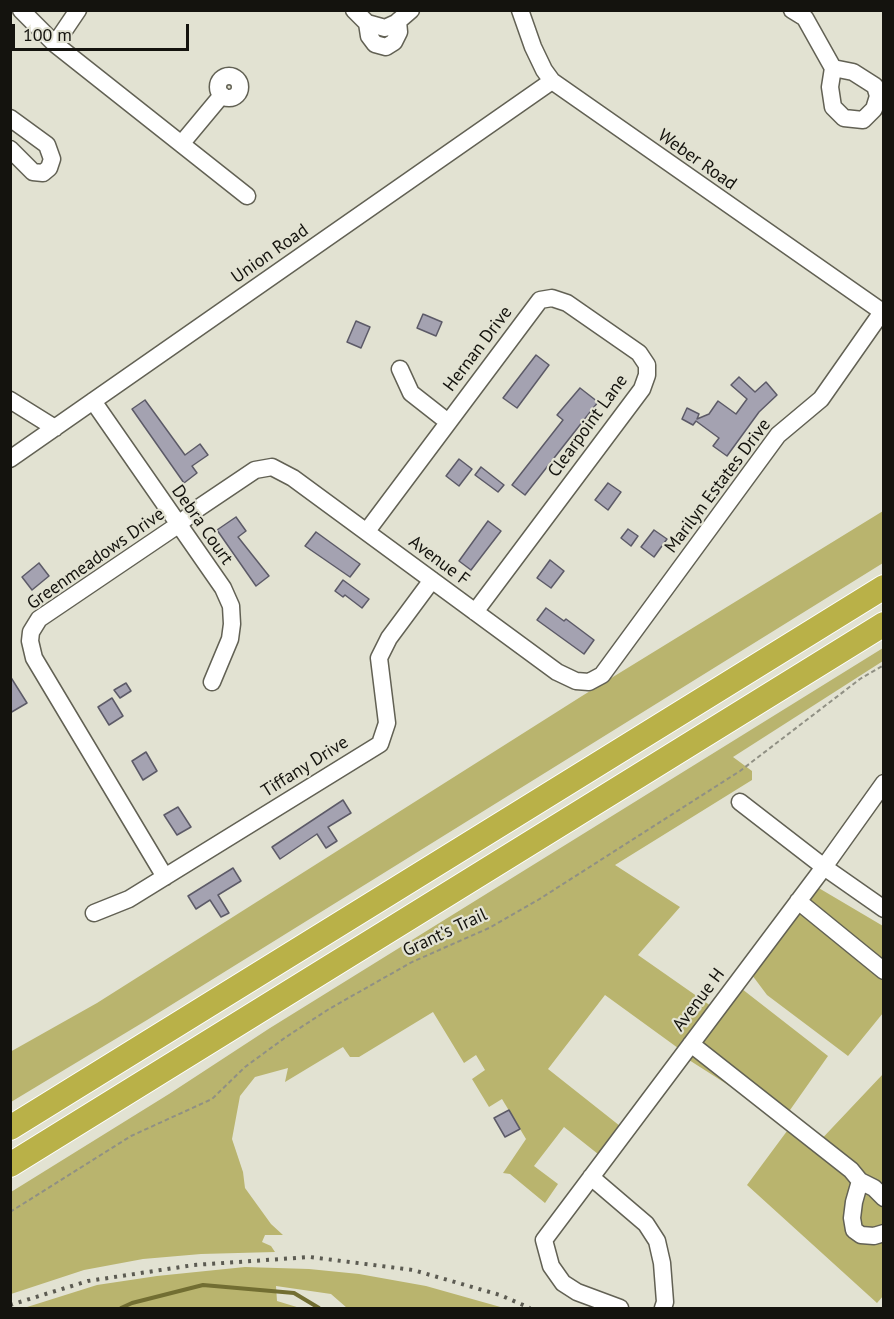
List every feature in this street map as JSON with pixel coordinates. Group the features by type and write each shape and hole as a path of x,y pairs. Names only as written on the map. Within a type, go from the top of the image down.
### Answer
{"highway":[{"path":"10,1128 884,586"},
{"path":"10,1165 884,624"}],"street":[{"path":"21,10 55,44 247,196"},
{"path":"55,44 78,10"},
{"path":"354,10 367,23 398,20"},
{"name":"Weber Road","path":"520,10 544,70 552,81 883,313"},
{"path":"792,10 805,18 833,68"},
{"name":"Union Road","path":"10,459 552,81"},
{"path":"182,143 222,95"},
{"path":"10,118 46,145 52,159 49,168 43,173 33,172 10,149"},
{"name":"Clearpoint Lane","path":"475,612 642,389 647,375 647,365 639,353 567,303 552,298 540,300"},
{"name":"Hernan Drive","path":"367,531 540,300"},
{"name":"Marilyn Estates Drive","path":"585,683 602,675 778,435 821,399 883,313"},
{"name":"Hernan Drive","path":"400,369 411,393 448,422"},
{"path":"10,400 55,428"},
{"name":"Debra Court","path":"93,401 223,588 231,606 230,639 212,682"},
{"name":"Avenue F","path":"272,466 293,478 367,531 557,672 585,683"},
{"name":"Greenmeadows Drive","path":"165,877 34,658 30,641 31,632 39,619 178,525 197,509 255,470 272,466"},
{"name":"Tiffany Drive","path":"94,914 129,899 380,744 387,723 379,658 389,638 432,580"},
{"name":"Avenue H","path":"620,1308 577,1292 563,1283 552,1266 544,1240 824,867 884,783"},
{"path":"740,802 824,867 884,909"},
{"path":"798,901 884,971"},
{"path":"692,1044 825,1148 851,1170 860,1181 874,1188 884,1198"},
{"path":"591,1177 646,1224 657,1241 662,1263 665,1302 663,1308"},
{"path":"860,1181 852,1218 854,1230 861,1235 884,1233"}],"path":[{"name":"Grant's Trail","path":"10,1212 131,1136 212,1099 245,1067 286,1036 329,1009 412,962 489,928 538,900 740,771 860,679 884,664"}],"shaded area":[{"path":"883,511 883,563 11,1102 10,1052 97,1003 582,696"},
{"path":"883,648 883,661 733,757 752,771 752,780 615,865 680,907 638,955 711,1006 678,1048 605,995 548,1069 620,1126 598,1154 564,1127 534,1166 558,1184 545,1203 510,1174 503,1173 526,1139 502,1099 489,1107 472,1079 485,1070 476,1055 464,1063 433,1012 359,1057 350,1057 343,1047 285,1082 288,1068 255,1077 240,1096 232,1139 243,1172 245,1188 271,1224 283,1235 265,1235 262,1242 271,1246 275,1252 201,1254 143,1259 84,1270 11,1294 11,1192 270,1028"},
{"path":"817,887 883,926 883,1013 848,1056 767,995 752,975"},
{"path":"742,989 828,1056 783,1120 689,1060"},
{"path":"883,1074 884,1295 877,1303 747,1185 790,1127 815,1146"},
{"path":"245,1267 309,1269 359,1274 426,1286 504,1308 347,1308 331,1294 276,1286 277,1301 300,1308 24,1308 97,1285"}],"building":[{"path":"423,314 442,322 436,336 417,328"},
{"path":"356,321 370,327 361,348 347,342"},
{"path":"536,355 549,365 517,408 503,398"},
{"path":"739,377 755,392 766,382 777,395 759,412 727,456 713,446 719,438 696,421 693,425 682,419 687,408 699,414 697,419 709,414 718,401 736,414 747,399 731,385"},
{"path":"580,388 598,402 525,495 512,485 563,420 557,415"},
{"path":"145,400 185,455 200,444 208,455 192,466 197,473 184,483 132,409"},
{"path":"459,459 472,469 459,486 446,476"},
{"path":"481,467 504,485 498,492 475,475"},
{"path":"608,483 621,492 608,510 595,500"},
{"path":"236,517 246,531 238,537 269,576 256,586 217,530"},
{"path":"488,521 501,531 471,570 459,561"},
{"path":"628,529 638,536 631,546 621,538"},
{"path":"654,530 667,539 654,557 641,547"},
{"path":"316,532 360,564 350,577 305,546"},
{"path":"550,560 564,571 551,588 537,578"},
{"path":"39,563 49,576 32,590 22,577"},
{"path":"343,580 369,599 362,608 345,595 343,597 335,591"},
{"path":"546,608 564,621 566,619 594,640 584,654 537,620"},
{"path":"10,676 27,703 10,713"},
{"path":"126,683 131,691 120,698 114,690"},
{"path":"112,698 123,716 109,725 98,707"},
{"path":"146,752 157,771 143,780 132,761"},
{"path":"343,800 351,813 328,827 337,841 326,848 317,834 280,859 272,847"},
{"path":"178,807 191,827 177,835 164,815"},
{"path":"233,868 241,881 218,895 229,913 221,917 210,900 196,909 188,896"},
{"path":"509,1110 520,1129 505,1137 494,1118"}],"waterway":[{"path":"121,1308 132,1303 203,1285 294,1293 319,1308"}],"railway":[{"path":"10,1305 88,1281 194,1265 310,1257 413,1270 500,1295 530,1308"}]}
